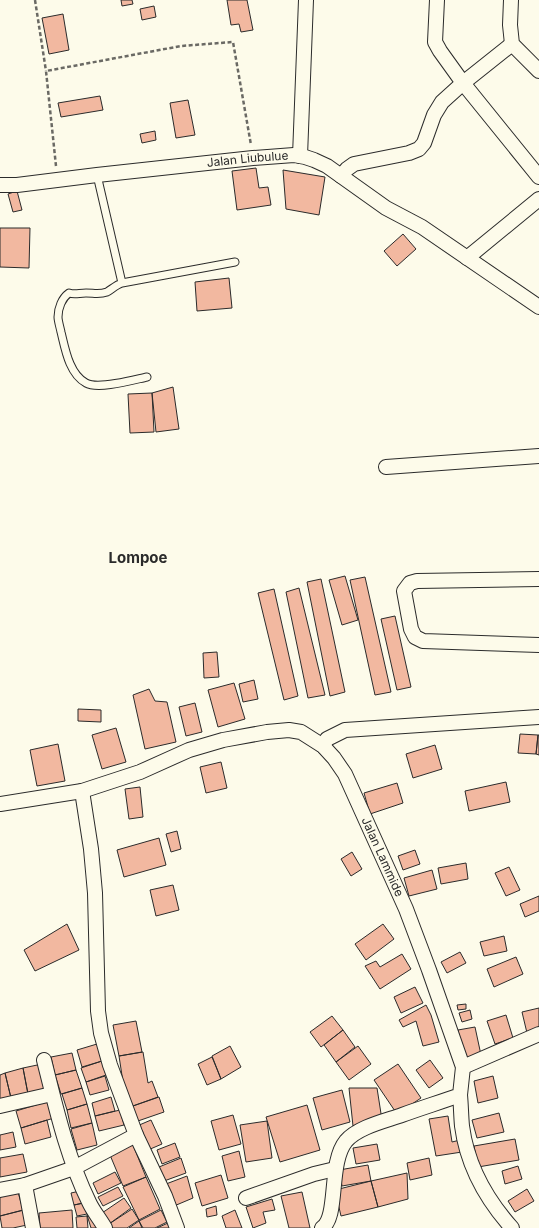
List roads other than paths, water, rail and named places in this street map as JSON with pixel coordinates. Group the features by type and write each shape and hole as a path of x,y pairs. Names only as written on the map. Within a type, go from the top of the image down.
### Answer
{"street":[{"path":"300,156 306,0"},
{"path":"438,0 435,42 440,51 463,83 539,177"},
{"path":"510,0 512,44 539,71"},
{"path":"341,176 354,164 409,153 419,149 424,143 434,114 442,102 512,44"},
{"name":"Jalan Liubulue","path":"0,185 17,185 253,158 300,156 327,166 386,208 422,227 539,307"},
{"path":"466,258 539,199"},
{"path":"386,467 539,456"},
{"path":"539,579 417,581 410,583 404,591 411,629 415,637 423,641 539,645"},
{"path":"323,746 327,739 345,730 539,717"},
{"name":"Jalan Lammide","path":"0,804 82,792 140,772 189,750 223,740 289,730 301,732 323,746 345,774 406,909 463,1067 460,1095 462,1126 468,1152 478,1179 492,1202 512,1228"},
{"path":"82,792 96,893 98,1011 101,1033 110,1065 136,1135 178,1228"},
{"path":"463,1067 539,1034"},
{"path":"44,1060 74,1168 89,1203 105,1228"},
{"path":"0,1106 52,1094"},
{"path":"324,1227 332,1210 335,1169 341,1148 346,1141 360,1130 369,1126 460,1095"},
{"path":"0,1190 25,1185 74,1168 136,1135"},
{"path":"246,1198 314,1174 335,1169"},
{"path":"25,1185 34,1228"}],"lane":[{"path":"97,175 122,283"},
{"path":"147,377 107,385 86,383 76,374 68,359 58,316 64,297 69,293 75,295 86,293 99,294 111,290 122,283 235,262"}],"district":[{"name":"Lompoe","path":"138,558"}]}
